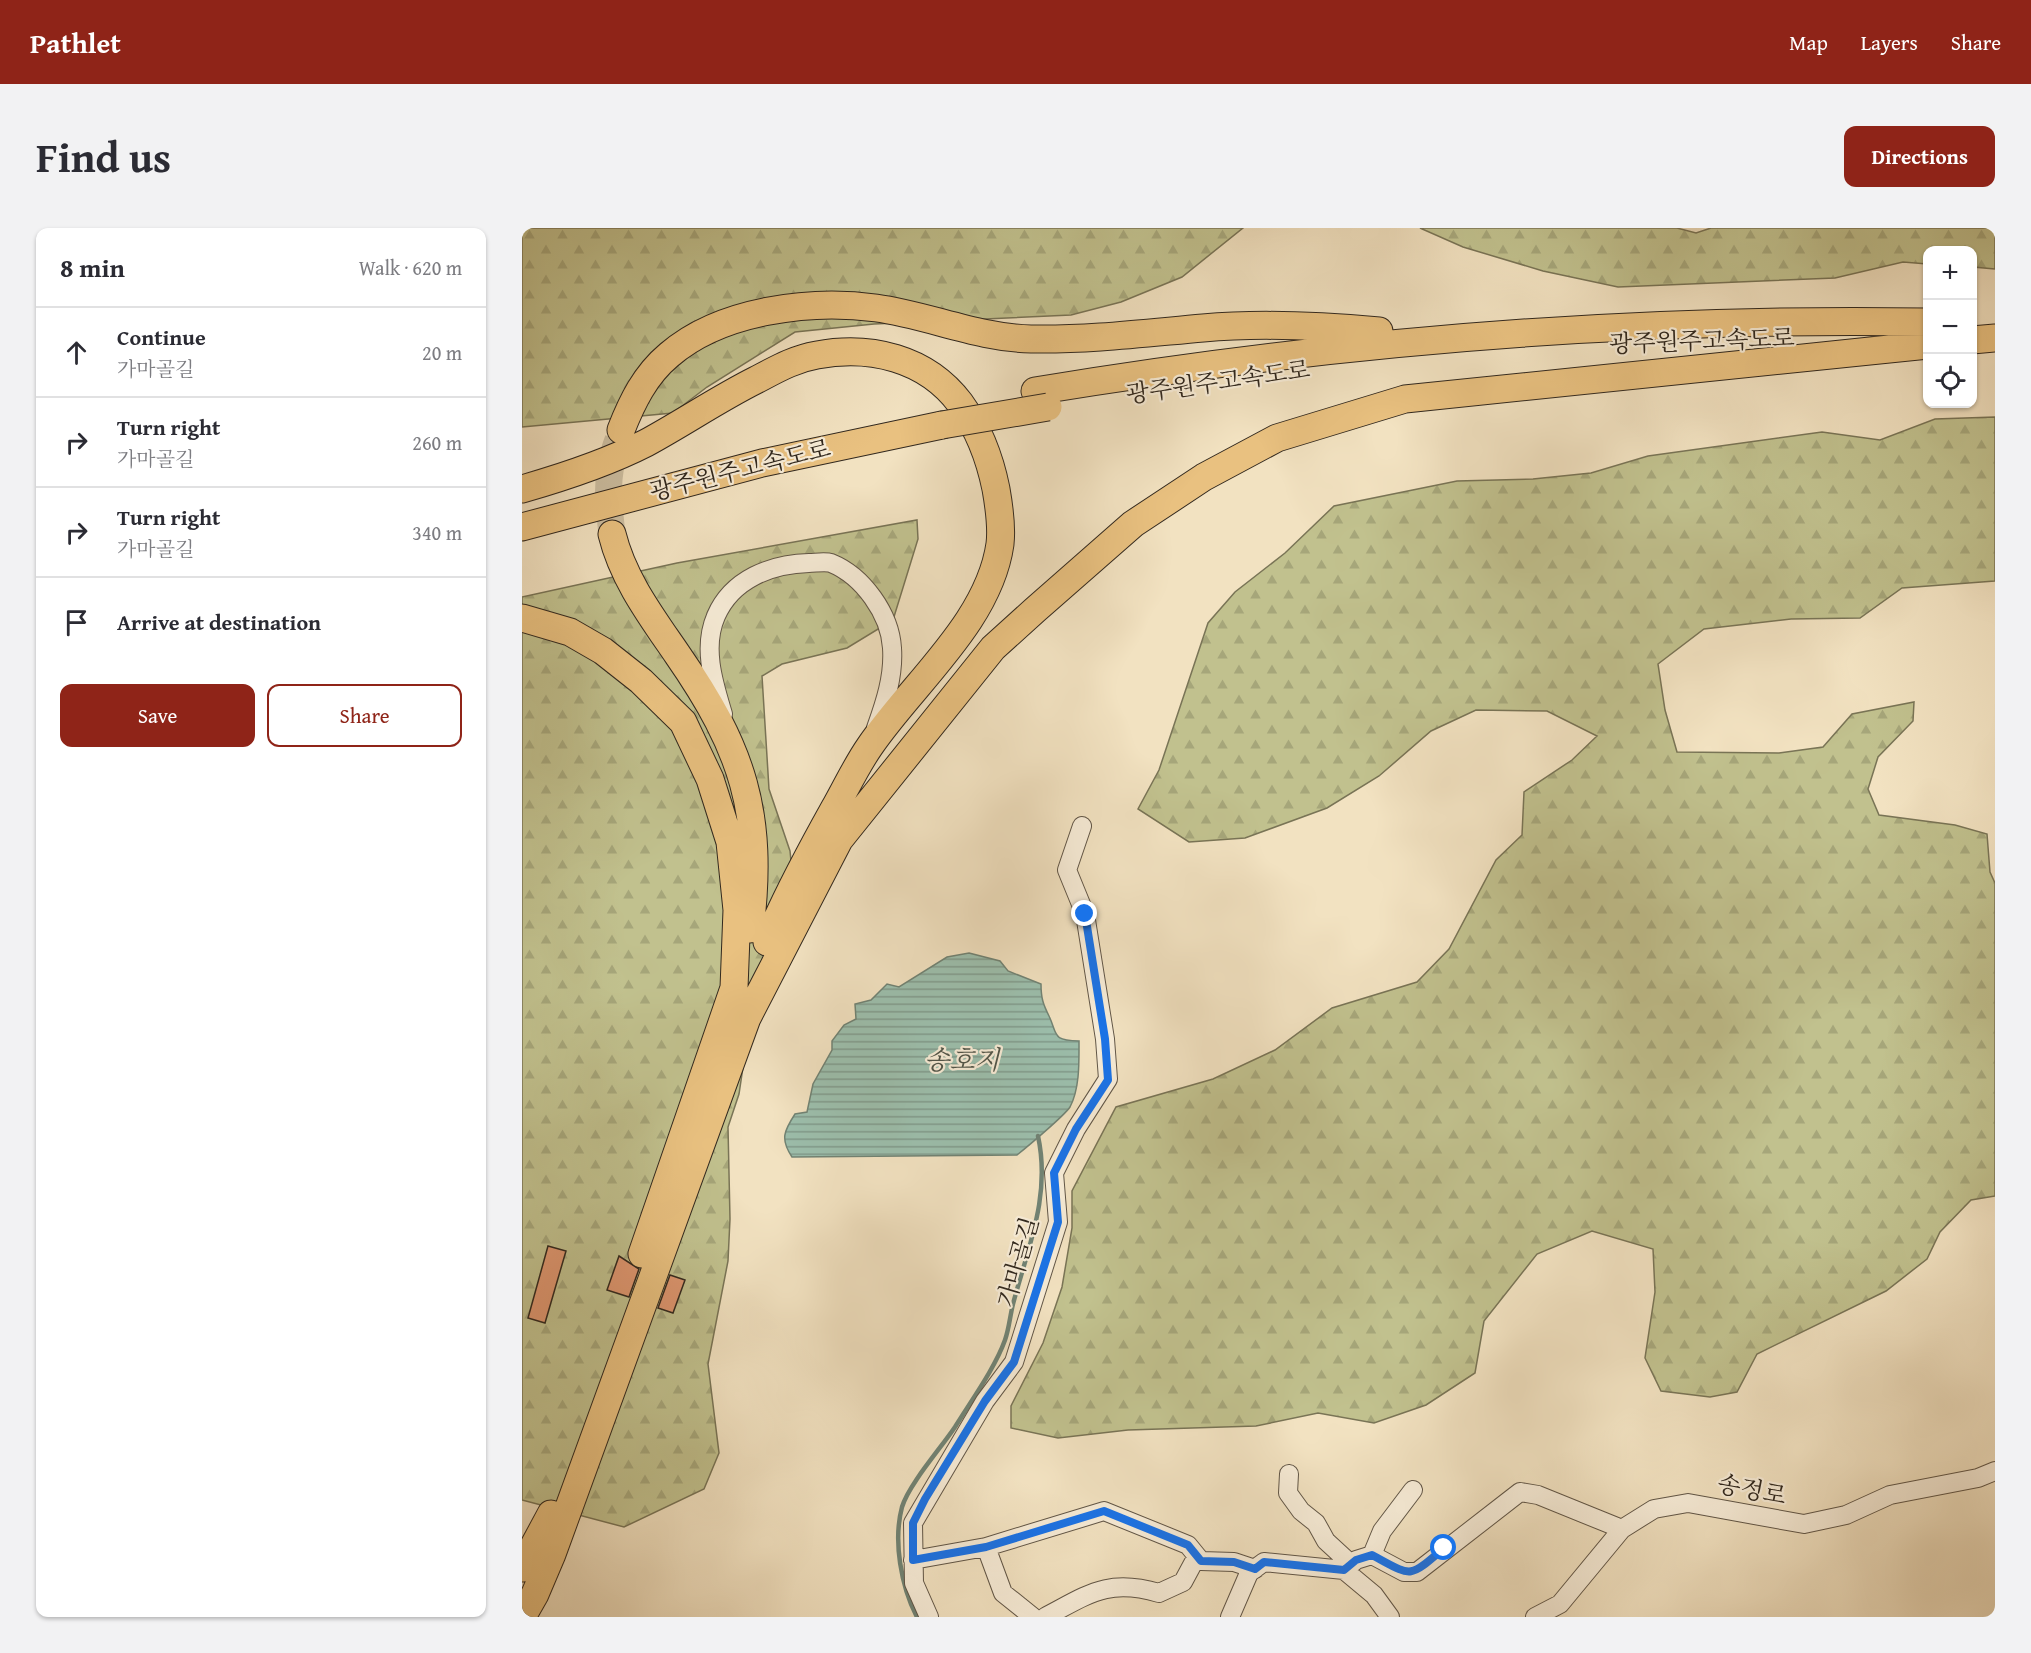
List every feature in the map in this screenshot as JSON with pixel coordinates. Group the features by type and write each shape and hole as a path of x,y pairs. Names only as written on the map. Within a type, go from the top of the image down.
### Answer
{"highway":[{"path":"621,430 634,397 670,354 722,325 768,310 809,305 877,308 974,331 1029,339 1124,336 1205,327 1338,327 1452,337"},
{"name":"광주원주고속도로","path":"522,509 693,463 1042,399 1239,359 1452,337 1662,323 1761,320 1923,322"},
{"path":"1977,323 1995,323"},
{"name":"광주원주고속도로","path":"1042,399 1486,352 1719,340 1923,337"},
{"path":"1977,339 1995,338"},
{"path":"747,1018 839,840 993,648 1133,524 1204,477 1276,438 1405,399 1923,346"},
{"path":"522,489 579,472 646,443 712,402 788,361 844,351 871,352 903,360 929,373 953,394 969,415 987,453 998,502 1000,542 994,570 983,598 944,652 869,747 803,864 767,940 747,1018 552,1554 535,1594 522,1617"},
{"name":"광주원주고속도로","path":"522,527 941,416"},
{"path":"522,1568 549,1521 734,988 750,929 756,876 750,808 743,776 732,747 697,686 659,629 619,562 612,534"},
{"path":"522,618 570,632 603,651 641,681 682,722 710,779 730,842 737,910 734,988"}],"street":[{"path":"732,747 710,667 716,617 731,593 749,577 788,563 830,562 866,587 882,613 892,647 889,686 869,747"},
{"name":"가마골길","path":"929,1617 914,1582 913,1523 925,1499 985,1401 1014,1362 1058,1222 1054,1173 1076,1129 1108,1080 1105,1039 1085,914 1067,870 1082,826"},
{"name":"송정로","path":"1535,1617 1560,1604 1622,1529 1654,1509 1688,1503 1804,1524 1846,1515 1890,1495 1978,1478 1995,1471"},
{"path":"1289,1474 1288,1493 1301,1511 1316,1523 1326,1541 1374,1595 1390,1617"},
{"path":"1230,1617 1249,1573 1264,1562 1347,1567 1372,1555 1382,1531 1413,1490"},
{"path":"1372,1555 1404,1572 1417,1572 1520,1492 1538,1495 1622,1529"},
{"path":"913,1560 986,1547 1104,1511 1188,1545 1201,1561 1234,1562 1255,1569"},
{"path":"986,1547 1003,1593 1033,1617"},
{"path":"1045,1617 1109,1586 1141,1588 1159,1593 1183,1582 1197,1556"}],"green space":[{"path":"522,228 1243,228 1182,277 1121,302 1071,315 874,324 795,332 707,387 673,413 522,427"},
{"path":"1420,228 1677,228 1696,233 1711,228 1995,228 1995,269 1977,267 1977,246 1923,246 1923,264 1903,262 1835,278 1618,287 1543,271 1463,247"},
{"path":"1995,417 1995,581 1902,588 1860,618 1791,619 1704,629 1658,664 1665,710 1677,752 1779,753 1823,747 1852,714 1914,702 1913,721 1878,757 1868,789 1879,815 1955,825 1987,834 1990,872 1995,883 1995,1196 1971,1200 1940,1232 1927,1259 1886,1291 1757,1354 1737,1392 1710,1397 1661,1391 1645,1358 1655,1292 1653,1249 1592,1231 1537,1254 1484,1321 1475,1373 1426,1405 1374,1423 1318,1413 1256,1426 1128,1430 1058,1438 1011,1428 1011,1406 1043,1343 1062,1287 1072,1228 1072,1191 1116,1107 1213,1079 1275,1050 1332,1008 1417,982 1449,949 1496,860 1522,835 1524,792 1572,760 1597,736 1547,711 1476,710 1431,731 1379,776 1327,808 1245,838 1189,842 1138,809 1159,770 1208,623 1235,592 1285,553 1334,506 1457,481 1533,479 1591,473 1648,456 1822,432 1880,440 1935,419"},
{"path":"917,520 918,539 893,620 847,648 782,664 762,676 769,789 790,851 797,920 749,1027 739,1094 728,1127 730,1219 728,1261 708,1364 719,1453 704,1489 624,1527 522,1500 522,597 677,563"}],"water":[{"name":"송호지","path":"969,953 1000,961 1008,971 1041,984 1044,1004 1057,1035 1060,1038 1079,1041 1077,1083 1070,1107 1017,1155 792,1157 785,1140 788,1125 795,1114 807,1112 813,1084 832,1050 832,1041 844,1025 856,1019 855,1004 871,1000 887,984 899,987 947,957"}],"building":[{"path":"548,1246 566,1251 545,1323 528,1318"},
{"path":"619,1256 639,1269 629,1297 607,1290"},
{"path":"670,1275 685,1280 673,1313 658,1308"}],"waterway":[{"path":"917,1617 911,1605 900,1563 898,1534 902,1507 918,1477 955,1427 982,1384 1005,1340 1040,1200 1042,1180 1038,1136"}],"tunnel":[{"path":"612,534 609,475 618,440"}],"route":[{"path":"1085,914 1105,1039 1108,1080 1076,1129 1054,1173 1058,1222 1014,1362 985,1401 925,1499 913,1523 913,1560 986,1547 1104,1511 1188,1545 1201,1561 1234,1562 1255,1569 1264,1562 1344,1570 1356,1560 1372,1555 1404,1572 1417,1572 1444,1548"}]}
